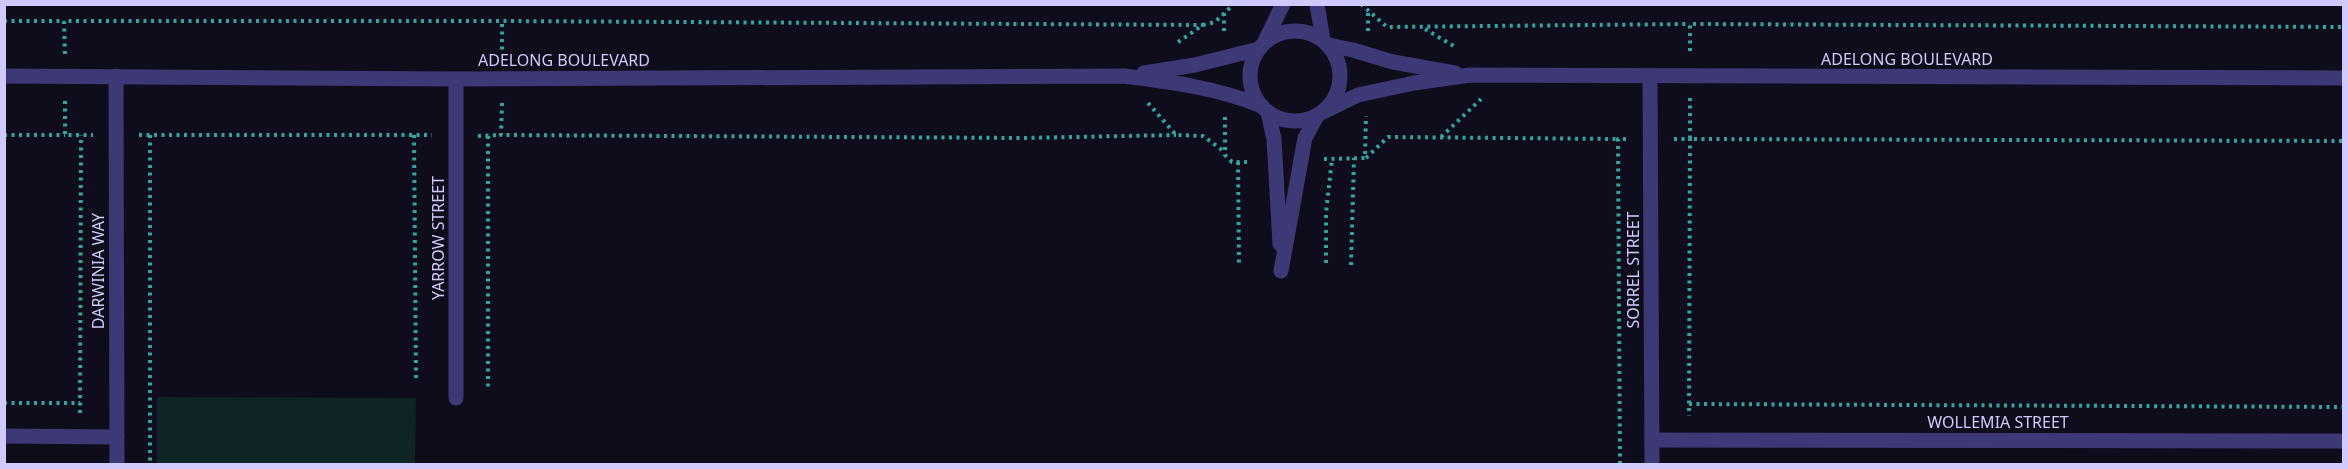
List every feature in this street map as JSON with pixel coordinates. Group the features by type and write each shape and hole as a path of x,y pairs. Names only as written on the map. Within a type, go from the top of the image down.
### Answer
{"street":[{"path":"1283,4 1252,63 1250,78 1253,93 1265,109 1274,139 1281,271 1305,138 1320,114 1333,101 1339,87 1340,72 1337,58 1326,42 1317,4"},
{"path":"1261,46 1286,31 1311,33 1326,42"},
{"name":"ADELONG BOULEVARD","path":"1326,42 1393,62 1470,75 2343,78"},
{"name":"ADELONG BOULEVARD","path":"1124,76 1195,65 1261,46"},
{"name":"ADELONG BOULEVARD","path":"1320,114 1358,95 1470,75"},
{"name":"ADELONG BOULEVARD","path":"4,76 456,79 1124,76 1191,84 1238,96 1265,109"},
{"name":"DARWINIA WAY","path":"116,76 117,465"},
{"name":"SORREL STREET","path":"1650,76 1652,465"},
{"name":"YARROW STREET","path":"456,79 456,398"},
{"path":"1265,109 1280,118 1292,121 1305,120 1320,114"},
{"path":"4,436 117,436"},
{"name":"WOLLEMIA STREET","path":"1652,440 2343,441"}],"path":[{"path":"1361,4 1387,27 1690,24 2343,27"},
{"path":"4,21 64,21"},
{"path":"1690,24 1690,139 2343,141"},
{"path":"1124,76 1176,135 1203,136 1225,152"},
{"path":"1440,137 1505,76"},
{"path":"4,135 65,135"},
{"path":"79,437 81,135"},
{"path":"150,135 150,465"},
{"path":"414,135 416,378"},
{"path":"488,136 488,388"},
{"path":"1365,158 1388,137 1618,139"},
{"path":"1351,265 1354,158"},
{"path":"1326,263 1326,213 1332,159"},
{"path":"1238,162 1239,264"},
{"path":"4,403 80,403"},
{"path":"1689,404 2343,406"}],"green space":[{"path":"157,397 416,398 415,464 157,464"}]}
